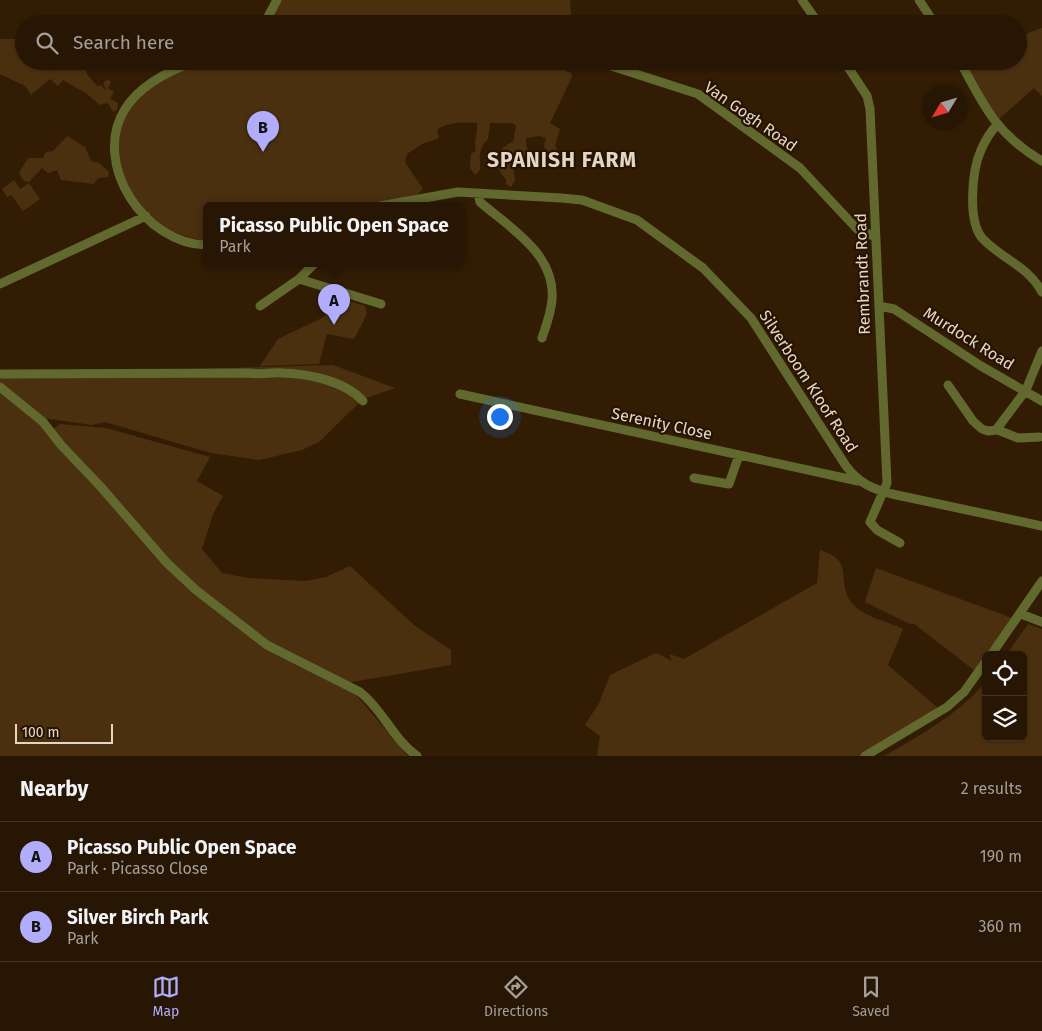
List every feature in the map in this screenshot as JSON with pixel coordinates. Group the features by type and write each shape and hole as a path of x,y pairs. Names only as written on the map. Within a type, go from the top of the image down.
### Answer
{"street":[{"path":"269,15 277,0"},
{"path":"802,0 812,15"},
{"path":"918,0 929,15"},
{"path":"176,70 144,88 125,109 119,121 115,148 119,175 131,200 146,216 174,237 190,243 203,245"},
{"name":"Van Gogh Road","path":"624,70 698,94 800,168 857,229 876,237"},
{"name":"Rembrandt Road","path":"850,70 870,104 887,483 870,524 881,533 900,543"},
{"path":"964,70 976,95 997,125 1018,145 1042,161"},
{"path":"997,125 988,136 975,166 973,212 975,226 982,238 1024,269 1042,292"},
{"path":"478,193 480,202 528,242 545,268 551,282 553,299 542,338"},
{"name":"Silverboom Kloof Road","path":"400,202 435,195 478,193 582,200 637,220 694,261 718,282 755,323 846,466 858,481 883,492 1042,526"},
{"path":"0,284 146,216"},
{"path":"260,306 299,279 311,267"},
{"path":"299,279 381,304"},
{"name":"Murdock Road","path":"879,306 894,309 981,366 1026,390 1042,401"},
{"path":"996,430 1026,390 1042,351"},
{"path":"0,374 248,373 263,375 281,372 320,379 352,392 363,401"},
{"path":"948,385 977,425 988,431 996,430 1018,438 1040,437"},
{"path":"0,387 43,422 61,445 100,486 157,552 196,590 267,645 360,692 371,700 403,744 417,756"},
{"name":"Serenity Close","path":"460,394 858,481"},
{"path":"1005,433 1006,416"},
{"path":"694,478 729,484 739,455"},
{"path":"994,651 1042,581"},
{"path":"1021,614 1042,622"},
{"path":"865,756 948,707 958,699 982,666"}],"shaded area":[{"path":"280,0 570,0 571,15 273,15"},
{"path":"1042,28 1042,96 1034,88 998,120 969,70 1027,70 1027,34"},
{"path":"0,39 15,39 15,70 86,70 97,86 101,85 107,92 103,83 108,79 111,82 108,88 114,92 110,99 118,103 117,110 113,112 108,103 100,105 87,94 63,80 58,86 50,79 31,95 25,86 0,74"},
{"path":"182,70 564,70 571,73 572,77 550,123 560,129 555,145 558,152 557,157 553,159 544,147 546,138 539,136 526,138 526,146 533,157 516,160 513,165 515,181 511,187 506,184 506,179 500,171 497,153 513,142 516,126 512,123 490,123 488,139 480,153 480,170 475,175 470,168 471,154 476,151 477,123 451,124 437,130 439,138 422,144 407,154 405,162 423,189 417,195 381,202 203,202 203,241 170,230 151,218 140,207 132,194 125,180 121,165 120,135 124,120 138,99 164,79"},
{"path":"67,136 85,147 91,161 99,163 109,172 108,177 98,178 94,184 61,180 57,170 48,173 42,168 29,182 24,181 19,173 28,158 43,158 46,152 53,151"},
{"path":"14,180 20,189 29,183 40,199 23,211 11,195 7,197 2,189"},
{"path":"334,296 365,306 367,314 354,339 327,334 319,364 260,366 278,339 324,317"},
{"path":"333,365 395,388 363,399 319,442 302,450 259,460 211,453 105,422 92,425 28,416 48,431 61,424 106,428 210,457 197,481 223,496 213,514 202,549 222,573 248,578 305,581 326,577 350,566 414,625 451,650 451,665 346,683 408,756 0,756 0,375"},
{"path":"820,550 831,554 841,564 846,591 854,605 866,614 903,629 888,665 939,709 862,756 597,756 600,736 585,725 599,703 610,675 656,653 672,661 669,654 684,659 817,583"},
{"path":"876,568 1012,618 989,651 982,651 982,661 975,671 913,623 912,625 865,602"},
{"path":"1028,624 1042,629 1042,756 884,756 951,714 982,686 982,741 1027,741 1027,651 1009,651"}],"place":[{"name":"Silver Birch Park","path":"263,152"},
{"name":"Picasso Public Open Space","path":"334,325"}],"district":[{"name":"SPANISH FARM","path":"562,160"}]}
